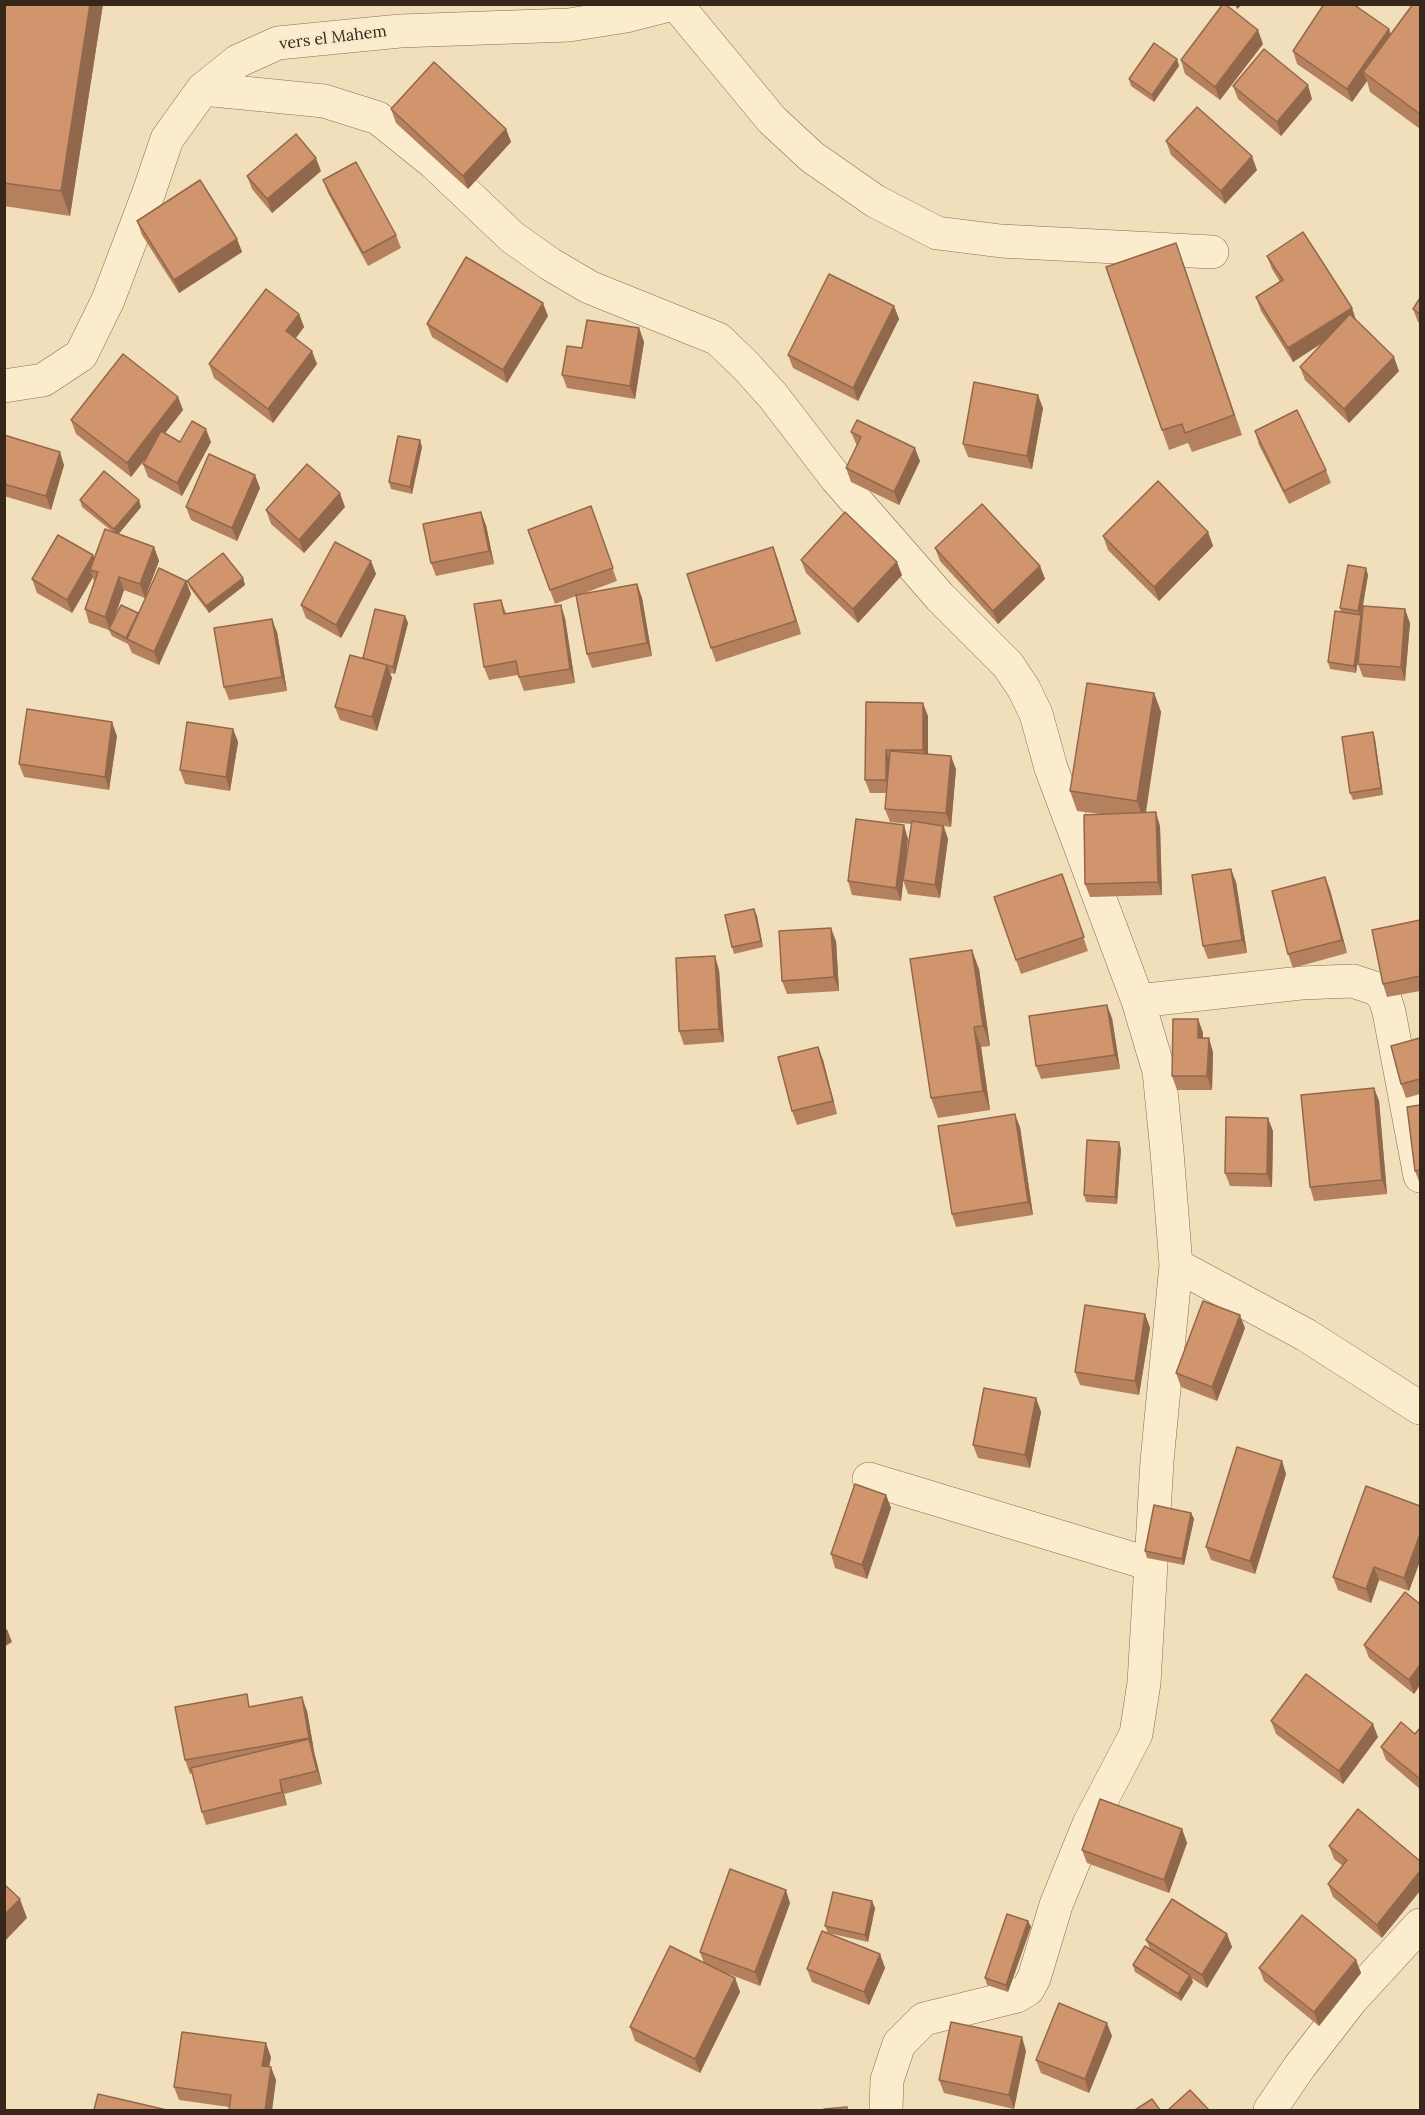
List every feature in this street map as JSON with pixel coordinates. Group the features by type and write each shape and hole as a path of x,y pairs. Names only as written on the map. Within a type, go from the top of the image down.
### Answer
{"street":[{"name":"vers el Mahem","path":"4,386 43,380 81,355 108,300 167,139 203,89 238,62 278,43 400,30 569,26 675,4"},
{"path":"675,4 772,120 812,157 875,201 937,233 1001,241 1212,252"},
{"path":"203,89 324,101 378,118 435,163 512,237 550,264 589,287 718,339 746,366 773,396 836,478 940,597 1008,665 1024,689 1036,714 1051,768 1138,1001 1159,1071 1176,1265 1157,1461 1144,1683 1136,1734 1089,1824 1056,1905 1034,1978 1028,1989 1017,1996 924,2019 899,2044 887,2080 886,2110"},
{"path":"1138,1001 1301,983 1353,981 1377,989 1385,999 1389,1012 1420,1176"},
{"path":"1176,1265 1306,1335 1420,1408"},
{"path":"869,1479 1150,1564"},
{"path":"1270,2110 1314,2047 1352,1999 1420,1925"}],"building":[{"path":"5,4 90,4 61,191 4,183"},
{"path":"1223,4 1258,30 1215,87 1181,60"},
{"path":"1324,4 1353,4 1389,29 1347,89 1293,51"},
{"path":"1413,4 1420,4 1420,114 1363,72"},
{"path":"1154,43 1177,59 1152,95 1129,79"},
{"path":"1264,49 1308,85 1277,122 1233,86"},
{"path":"434,62 506,129 463,176 391,109"},
{"path":"1197,107 1252,156 1221,191 1166,141"},
{"path":"296,134 316,158 267,199 247,176"},
{"path":"356,162 396,235 363,253 323,180"},
{"path":"200,180 237,239 174,280 137,221"},
{"path":"1303,232 1352,308 1288,348 1256,297 1283,280 1267,256"},
{"path":"1176,243 1234,415 1185,433 1182,424 1162,430 1106,267"},
{"path":"466,257 543,303 503,370 427,324"},
{"path":"829,274 894,306 853,388 788,355"},
{"path":"266,289 299,314 286,331 312,351 268,409 209,364"},
{"path":"1420,298 1420,314 1413,309"},
{"path":"1350,314 1394,357 1344,409 1300,367"},
{"path":"587,320 639,328 630,386 562,375 567,346 582,348"},
{"path":"123,354 178,397 127,463 71,420"},
{"path":"974,382 1038,395 1027,456 963,444"},
{"path":"1297,410 1326,470 1284,491 1255,431"},
{"path":"857,420 915,448 894,492 846,468 861,437 851,432"},
{"path":"192,421 206,429 177,483 143,464 161,431 180,442"},
{"path":"4,435 60,452 46,496 4,484"},
{"path":"398,436 420,440 410,487 389,482"},
{"path":"209,454 255,475 232,528 186,507"},
{"path":"307,464 340,493 299,540 266,510"},
{"path":"104,471 139,500 114,529 80,500"},
{"path":"1158,481 1208,532 1154,587 1103,536"},
{"path":"982,504 1040,566 993,611 935,548"},
{"path":"591,506 613,568 550,590 528,530"},
{"path":"481,512 489,551 431,563 423,524"},
{"path":"845,512 897,562 853,609 801,560"},
{"path":"105,529 154,547 140,584 119,577 105,617 85,609 98,572 90,570"},
{"path":"58,535 93,555 67,600 32,579"},
{"path":"335,542 371,561 336,625 301,605"},
{"path":"773,547 796,621 711,648 687,574"},
{"path":"223,553 243,578 206,606 187,581"},
{"path":"1348,565 1366,568 1358,611 1340,608"},
{"path":"159,568 186,581 154,652 127,639"},
{"path":"637,584 647,643 587,654 576,595"},
{"path":"501,600 504,614 561,605 570,669 519,677 516,661 484,667 474,604"},
{"path":"121,605 138,613 126,638 109,629"},
{"path":"1363,606 1405,609 1401,667 1358,664"},
{"path":"375,609 405,616 393,667 363,658"},
{"path":"1335,611 1361,615 1354,666 1328,662"},
{"path":"272,619 282,677 224,687 214,628"},
{"path":"350,655 387,665 372,717 335,707"},
{"path":"1087,683 1154,693 1137,801 1070,791"},
{"path":"866,702 923,703 923,750 886,750 886,780 865,780"},
{"path":"27,709 112,722 105,777 19,764"},
{"path":"187,722 233,729 226,777 180,770"},
{"path":"1373,732 1381,788 1350,793 1342,737"},
{"path":"890,751 951,756 946,813 885,809"},
{"path":"1156,812 1158,882 1085,884 1084,815"},
{"path":"856,819 904,825 896,888 848,881"},
{"path":"912,821 943,826 935,885 903,880"},
{"path":"1231,869 1242,940 1203,946 1192,875"},
{"path":"1062,874 1084,937 1016,960 994,897"},
{"path":"1325,877 1342,940 1288,954 1272,891"},
{"path":"754,909 761,941 732,947 725,915"},
{"path":"1420,920 1420,976 1383,984 1372,930"},
{"path":"831,928 834,977 782,981 779,931"},
{"path":"972,950 983,1026 974,1027 983,1091 931,1098 910,959"},
{"path":"715,956 719,1029 679,1031 676,958"},
{"path":"1107,1005 1115,1055 1036,1066 1029,1016"},
{"path":"1173,1019 1198,1019 1198,1038 1209,1038 1207,1076 1172,1076"},
{"path":"1420,1038 1420,1079 1401,1084 1391,1046"},
{"path":"818,1047 833,1101 792,1111 778,1057"},
{"path":"1374,1088 1382,1180 1310,1187 1301,1095"},
{"path":"1420,1105 1420,1170 1415,1171 1407,1107"},
{"path":"1015,1114 1028,1202 952,1214 938,1126"},
{"path":"1226,1117 1268,1118 1267,1174 1225,1173"},
{"path":"1087,1140 1119,1142 1115,1197 1084,1195"},
{"path":"1203,1301 1240,1315 1212,1387 1176,1373"},
{"path":"1085,1305 1145,1314 1135,1381 1075,1372"},
{"path":"984,1388 1036,1398 1025,1455 973,1445"},
{"path":"1237,1447 1282,1461 1250,1561 1206,1547"},
{"path":"855,1484 886,1495 862,1565 831,1554"},
{"path":"1366,1486 1420,1506 1420,1534 1404,1578 1374,1567 1366,1589 1333,1577"},
{"path":"1154,1505 1191,1513 1182,1559 1145,1551"},
{"path":"1405,1592 1420,1604 1420,1665 1409,1680 1364,1645"},
{"path":"1306,1674 1373,1724 1339,1771 1271,1721"},
{"path":"247,1694 249,1707 302,1697 309,1738 185,1760 175,1707"},
{"path":"1401,1722 1415,1734 1420,1728 1420,1779 1381,1747"},
{"path":"309,1739 317,1771 280,1780 282,1792 202,1812 191,1768"},
{"path":"1100,1799 1182,1829 1164,1880 1082,1850"},
{"path":"1358,1809 1420,1861 1420,1871 1377,1925 1328,1884 1347,1860 1329,1846"},
{"path":"730,1869 786,1890 755,1972 700,1952"},
{"path":"4,1884 20,1899 4,1915"},
{"path":"833,1892 872,1901 865,1935 825,1926"},
{"path":"1172,1899 1227,1934 1202,1975 1146,1940"},
{"path":"1007,1914 1028,1921 1006,1985 985,1978"},
{"path":"1302,1915 1356,1960 1314,2012 1259,1968"},
{"path":"822,1931 880,1954 864,1992 807,1969"},
{"path":"670,1946 735,1978 695,2059 630,2027"},
{"path":"1145,1946 1190,1975 1178,1994 1133,1965"},
{"path":"1059,2003 1107,2023 1085,2079 1036,2060"},
{"path":"951,2022 1022,2037 1009,2095 939,2080"},
{"path":"182,2032 266,2043 262,2066 271,2067 265,2110 229,2110 231,2095 174,2087"},
{"path":"1190,2090 1209,2110 1168,2110"},
{"path":"98,2094 167,2110 94,2110"},
{"path":"1152,2099 1160,2110 1135,2110"},
{"path":"847,2107 847,2110 824,2109"}]}
